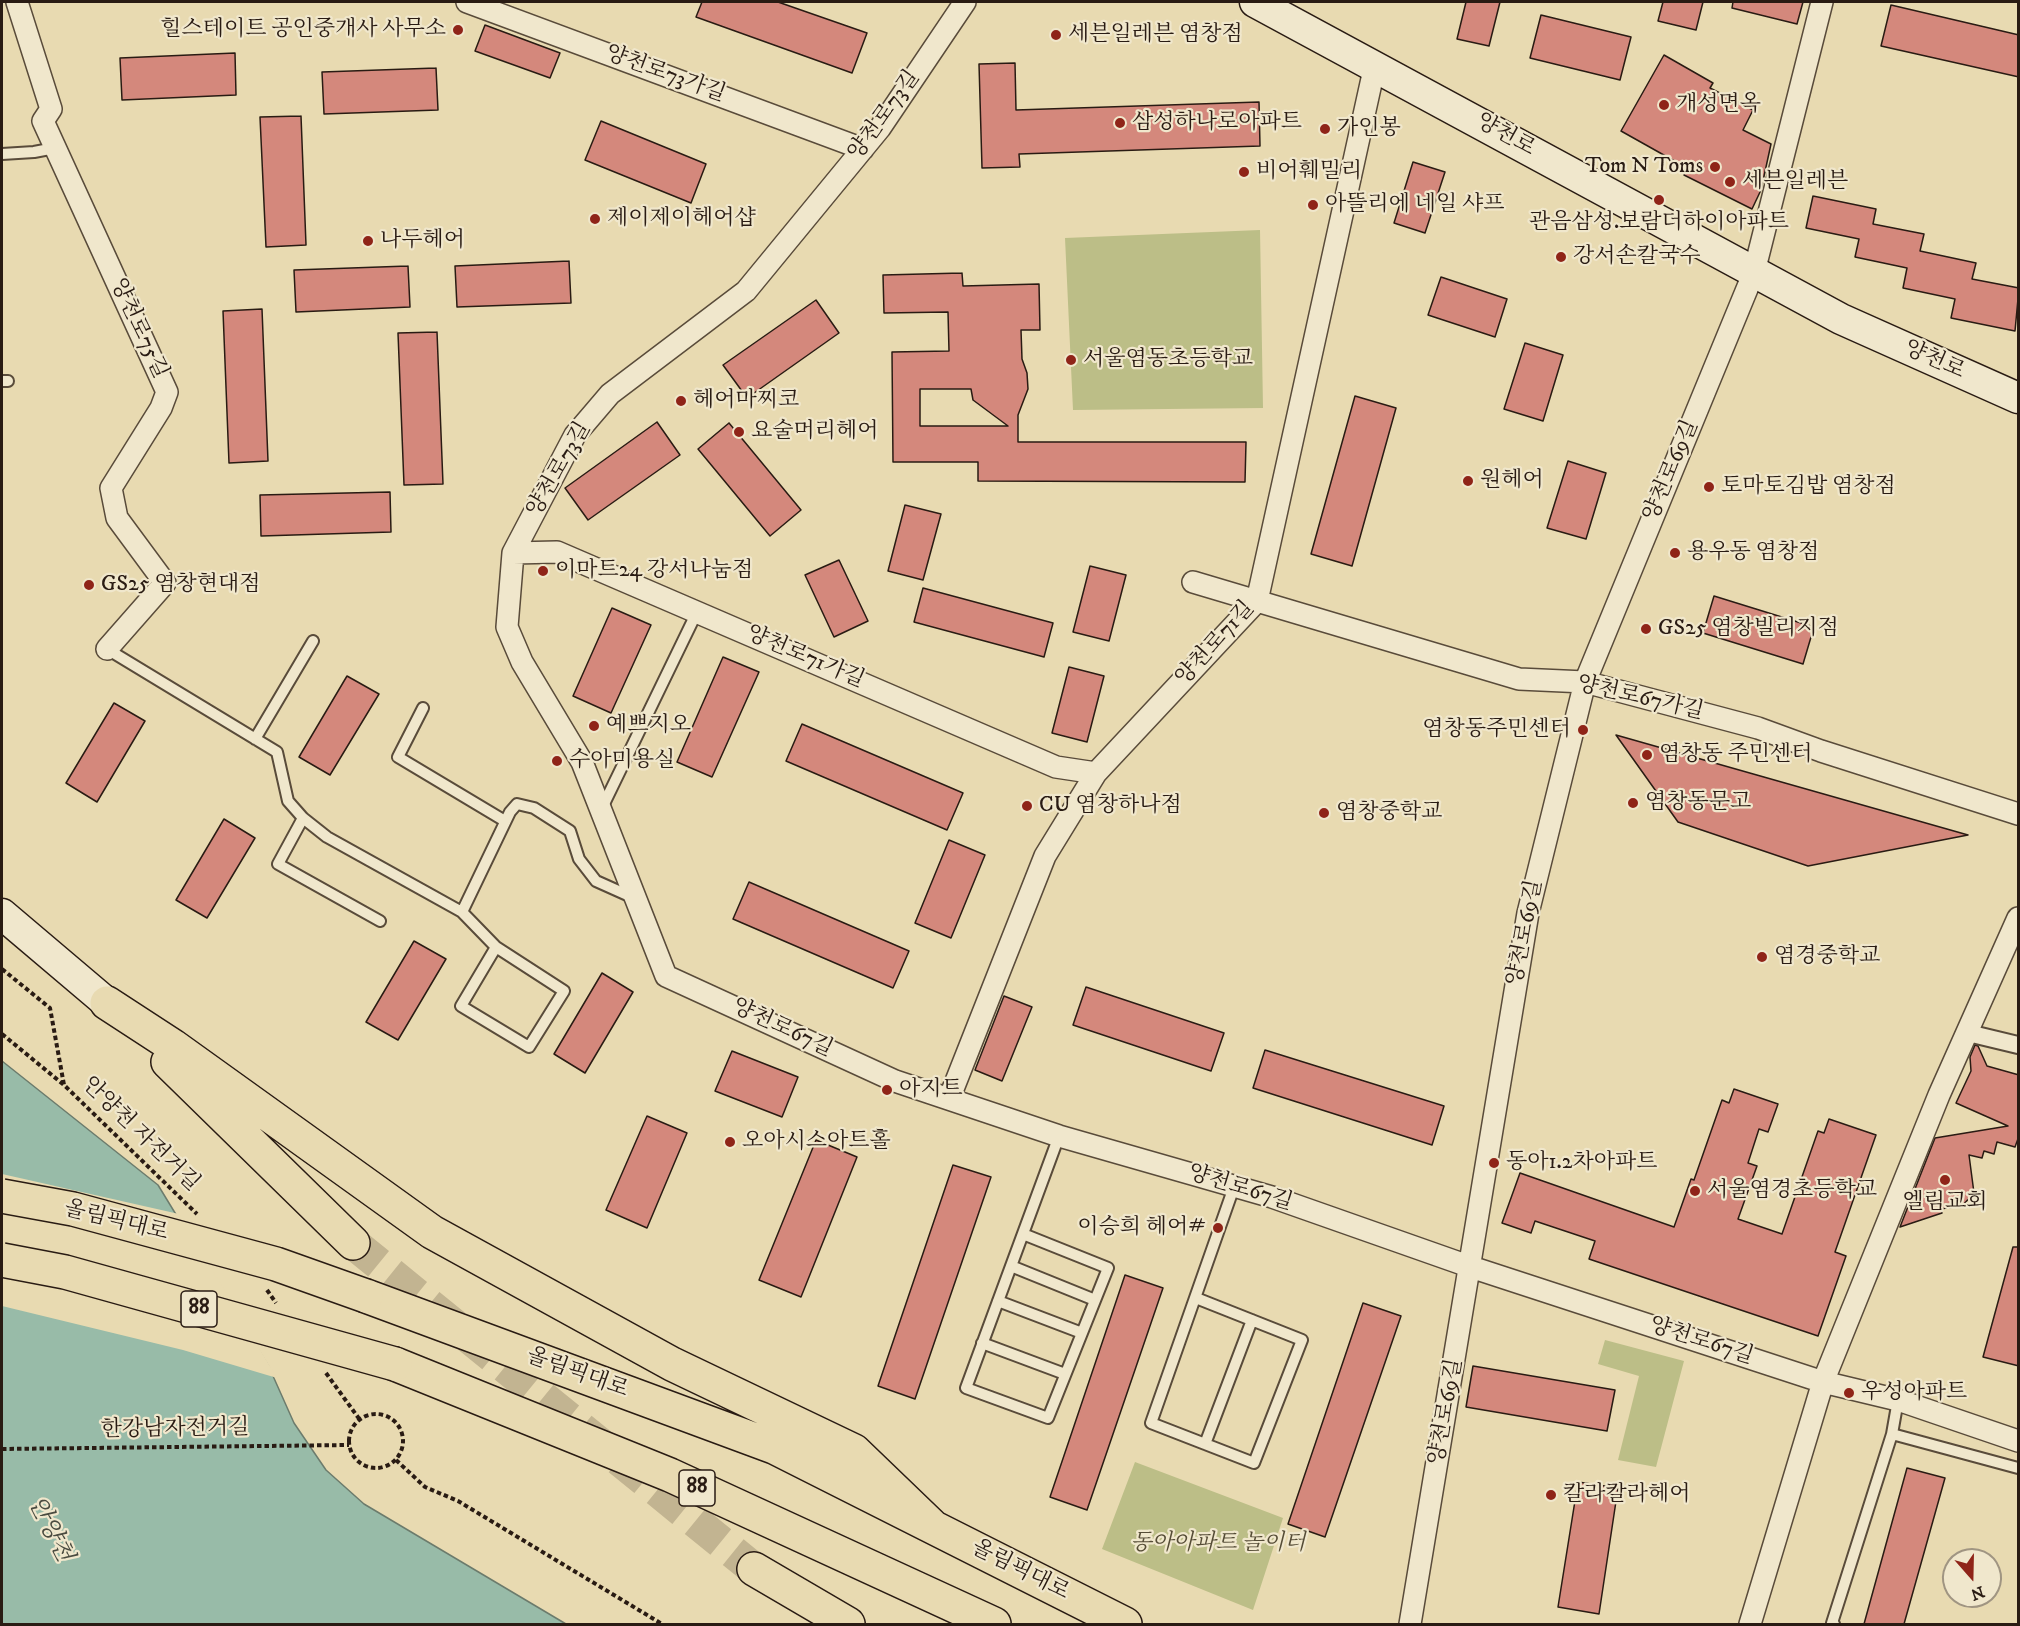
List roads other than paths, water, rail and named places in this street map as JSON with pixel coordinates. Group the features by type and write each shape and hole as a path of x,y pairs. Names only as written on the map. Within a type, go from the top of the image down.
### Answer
{"highway":[{"path":"106,1003 353,1243"},
{"path":"106,1003 173,1046 432,1232 672,1364 854,1451 933,1527"},
{"name":"올림픽대로","path":"2,1196 73,1209 264,1261 366,1296 774,1447 1125,1624"},
{"name":"88","path":"2,1260 65,1272 395,1364 670,1475 994,1624"},
{"path":"754,1569 848,1624"}],"main road":[{"name":"양천로","path":"1255,2 1841,319 2019,398"},
{"path":"2,914 106,1003"}],"street":[{"name":"양천로75길","path":"17,2 51,109 43,121 167,392 161,408 111,488 117,518 165,584 107,649"},
{"name":"양천로73가길","path":"467,2 516,10 863,149"},
{"name":"양천로73길","path":"666,976 602,808 582,762 522,662 507,627 513,553 575,435 610,394 746,291 880,128 965,2"},
{"path":"1754,272 1822,2"},
{"name":"양천로71길","path":"949,1099 1045,856 1096,773 1257,602 1375,65"},
{"name":"양천로69길","path":"1410,1624 1528,913 1585,682 1754,272"},
{"name":"양천로71가길","path":"513,553 557,552 1056,767 1096,773"},
{"name":"양천로67가길","path":"1193,582 1519,680 1585,682 1758,728 1821,752 2019,814"},
{"path":"1750,1624 1823,1382 1939,1095 2019,918"},
{"name":"양천로67길","path":"666,976 895,1081 1059,1136 1234,1186 1471,1267 1823,1382 1898,1400 2019,1442"},
{"path":"1968,1033 2019,1045"}],"lane":[{"path":"2,154 55,148"},
{"path":"602,808 697,612"},
{"path":"255,738 313,641"},
{"path":"107,649 277,752 288,801 303,818 327,837 383,871 462,912 496,947 564,991 529,1047 461,1006 496,947"},
{"path":"423,708 398,757 505,821"},
{"path":"462,912 505,821 517,804 534,808 558,821 570,831 579,859 596,881 637,899"},
{"path":"303,818 278,864 380,921"},
{"path":"1023,1234 1108,1268 1048,1418 966,1388 1059,1136"},
{"path":"1196,1298 1302,1340 1254,1463 1151,1423 1234,1186"},
{"path":"1011,1266 1095,1300"},
{"path":"998,1301 1082,1333"},
{"path":"1205,1444 1252,1320"},
{"path":"982,1343 1065,1374"},
{"path":"1834,1624 1832,1623 1892,1434 1898,1400"},
{"path":"1892,1434 2019,1468"}],"water":[{"name":"안양천","path":"2,1061 158,1185 269,1367 294,1423 326,1470 364,1504 566,1624 2,1624"}],"tunnel":[{"path":"353,1243 754,1569"}],"place":[{"name":"힐스테이트 공인중개사 사무소","path":"458,30"},
{"name":"세븐일레븐 염창점","path":"1056,35"},
{"name":"개성면옥","path":"1664,105"},
{"name":"삼성하나로아파트","path":"1120,123"},
{"name":"가인봉","path":"1325,129"},
{"name":"Tom N Toms","path":"1715,167"},
{"name":"비어훼밀리","path":"1244,172"},
{"name":"세븐일레븐","path":"1730,182"},
{"name":"관음삼성.보람더하이아파트","path":"1659,200"},
{"name":"아뜰리에 네일 샤프","path":"1313,205"},
{"name":"제이제이헤어샵","path":"595,219"},
{"name":"나두헤어","path":"368,241"},
{"name":"강서손칼국수","path":"1561,257"},
{"name":"서울염동초등학교","path":"1071,360"},
{"name":"헤어마찌코","path":"681,401"},
{"name":"요술머리헤어","path":"739,432"},
{"name":"원헤어","path":"1468,481"},
{"name":"토마토김밥 염창점","path":"1709,487"},
{"name":"용우동 염창점","path":"1675,553"},
{"name":"이마트24 강서나눔점","path":"543,571"},
{"name":"GS25 염창현대점","path":"89,585"},
{"name":"GS25 염창빌리지점","path":"1646,629"},
{"name":"예쁘지오","path":"594,726"},
{"name":"염창동주민센터","path":"1583,730"},
{"name":"염창동 주민센터","path":"1647,755"},
{"name":"수아미용실","path":"557,761"},
{"name":"염창동문고","path":"1633,803"},
{"name":"CU 염창하나점","path":"1027,806"},
{"name":"염창중학교","path":"1324,813"},
{"name":"염경중학교","path":"1762,957"},
{"name":"아지트","path":"887,1090"},
{"name":"오아시스아트홀","path":"730,1142"},
{"name":"동아1.2차아파트","path":"1494,1163"},
{"name":"엘림교회","path":"1945,1180"},
{"name":"서울염경초등학교","path":"1695,1191"},
{"name":"이승희 헤어#","path":"1218,1228"},
{"name":"우성아파트","path":"1849,1393"},
{"name":"칼라칼라헤어","path":"1551,1495"}],"park label":[{"name":"동아아파트 놀이터","path":"1218,1544"}]}
